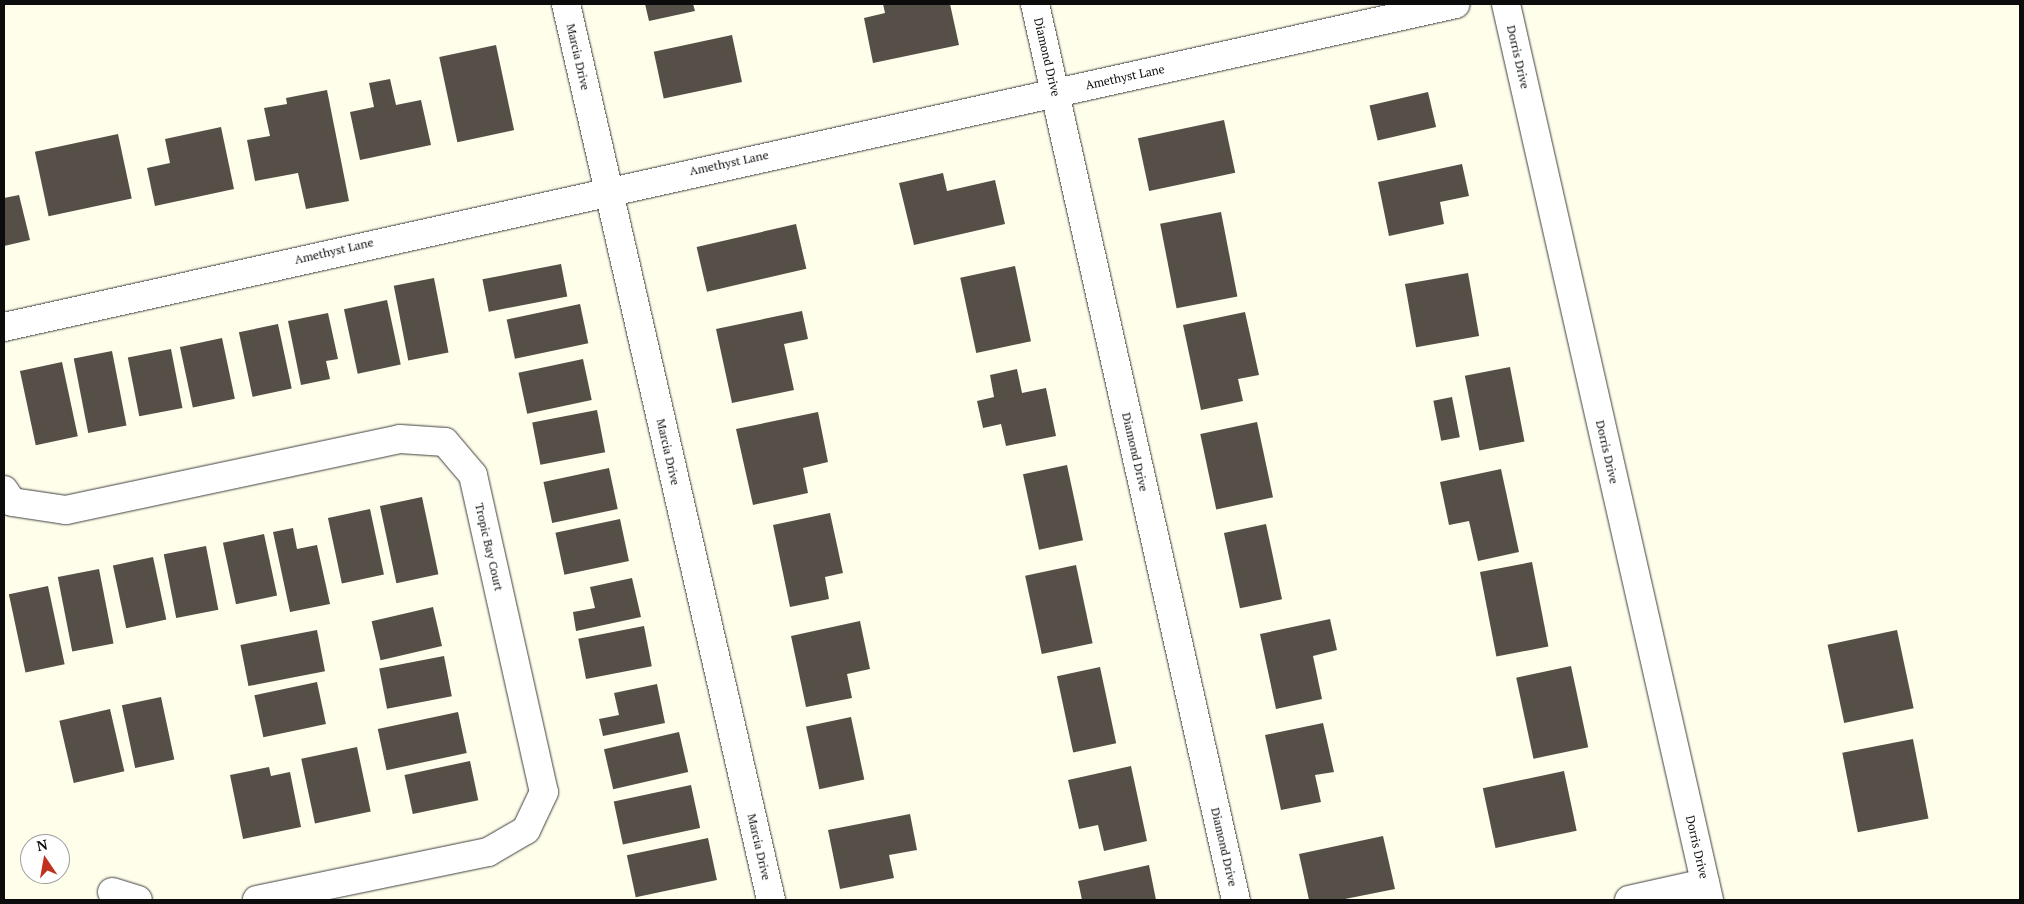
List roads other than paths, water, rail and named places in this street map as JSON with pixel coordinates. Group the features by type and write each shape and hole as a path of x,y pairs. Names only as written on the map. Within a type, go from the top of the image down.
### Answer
{"street":[{"name":"Marcia Drive","path":"566,4 771,900"},
{"name":"Diamond Drive","path":"1035,4 1236,900"},
{"name":"Amethyst Lane","path":"4,327 608,189 1456,4"},
{"name":"Dorris Drive","path":"1506,4 1707,892"},
{"name":"Tropic Bay Court","path":"4,490 12,502 66,510 400,439 445,442 473,475 544,792 526,830 488,852 257,900"},
{"path":"112,892 138,900"},
{"path":"1629,900 1707,892"}]}
